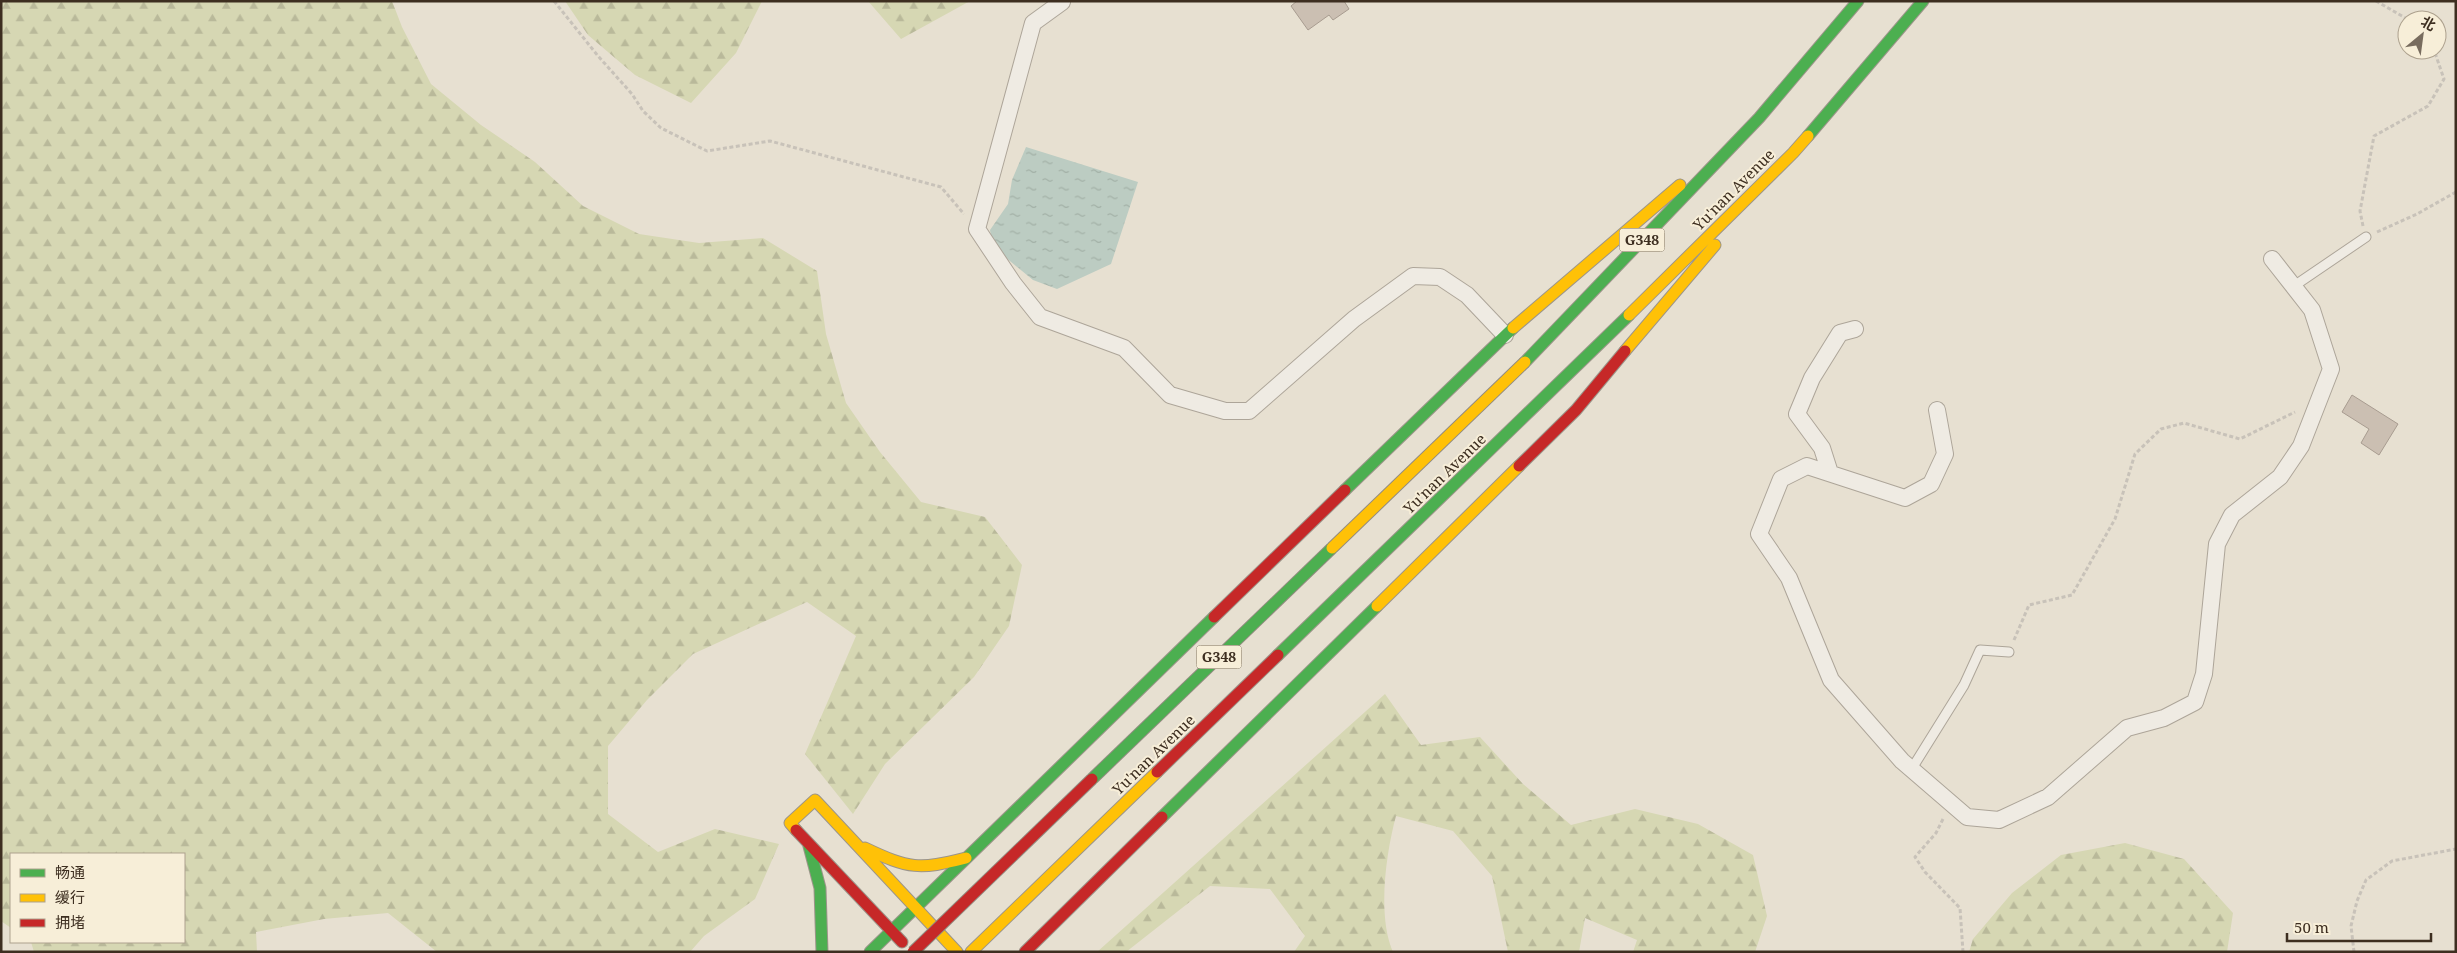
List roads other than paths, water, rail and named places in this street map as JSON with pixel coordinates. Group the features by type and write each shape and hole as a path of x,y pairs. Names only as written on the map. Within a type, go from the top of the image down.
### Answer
{"main road":[{"name":"Yu'nan Avenue","path":"912,952 1525,362 1759,118 1858,1"},
{"name":"Yu'nan Avenue","path":"971,952 1554,389 1793,153 1923,1"},
{"path":"870,952 1505,335 1759,118"},
{"path":"1025,952 1576,410 1793,153"},
{"path":"912,952 790,822 815,800 957,952"},
{"path":"808,842 820,888 822,952"},
{"path":"854,842 897,863 930,867 966,858"}],"street":[{"path":"1062,2 1033,24 977,229 1013,283 1040,317 1124,348 1170,395 1225,411 1249,411 1354,319 1413,276 1440,277 1467,295 1505,335"},
{"path":"1937,410 1945,454 1931,484 1905,498 1807,466 1781,479 1759,534 1789,578 1831,680 1902,762 1950,803 1967,817 2000,820 2048,797 2127,728 2164,718 2195,702 2204,674 2217,544 2232,515 2280,477 2301,446 2331,369 2312,310 2272,259"},
{"path":"1830,473 1822,448 1796,414 1812,378 1840,333 1855,329"}],"lane":[{"path":"2294,286 2366,237"},
{"path":"1911,770 1964,685 1980,650 2009,652"}],"water":[{"path":"1026,147 1138,182 1111,264 1057,289 1033,280 993,247 990,230 1008,204 1012,180"}]}
